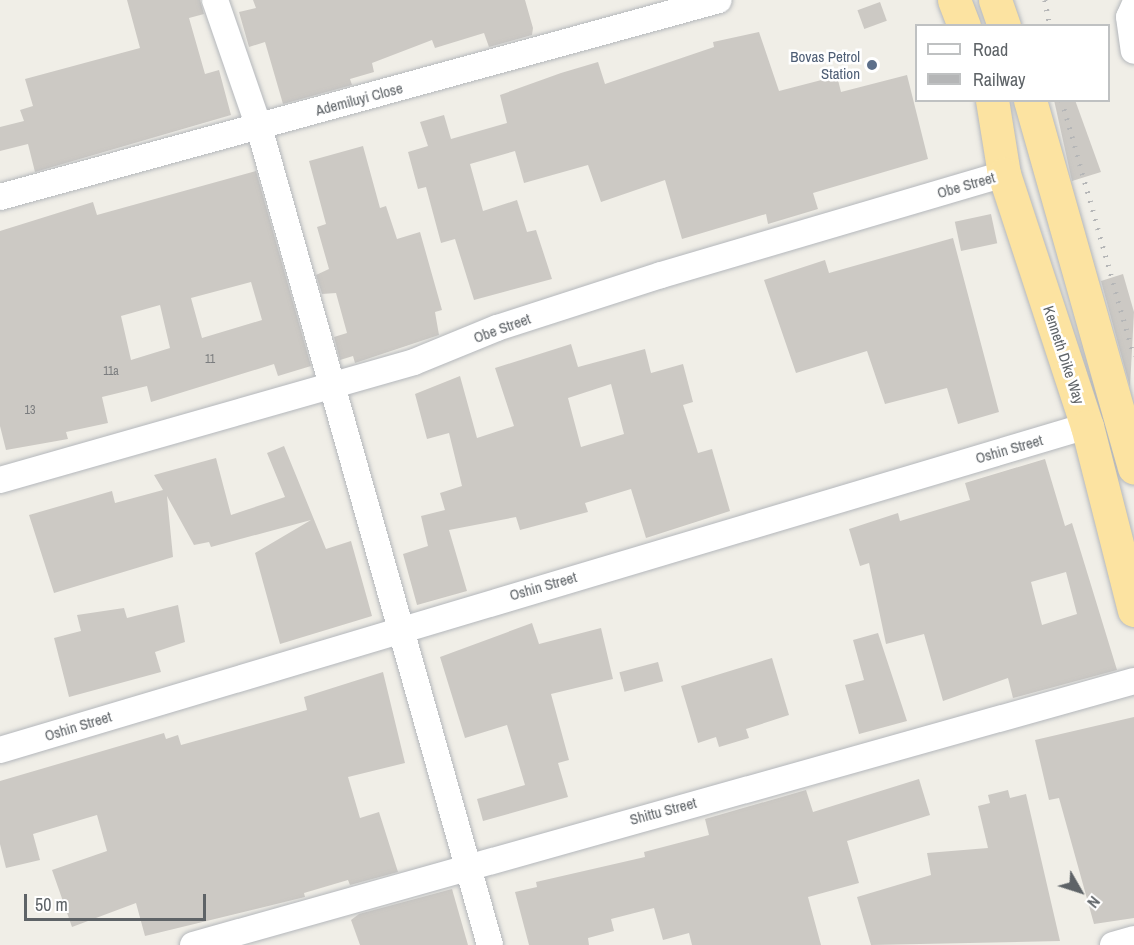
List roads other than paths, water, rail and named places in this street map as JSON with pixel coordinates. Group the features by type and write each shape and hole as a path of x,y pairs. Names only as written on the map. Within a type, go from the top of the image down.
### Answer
{"highway":[{"path":"954,0 963,24"},
{"path":"995,0 1003,24"},
{"name":"Kenneth Dike Way","path":"992,102 1004,174 1087,426 1134,610"},
{"path":"1031,102 1134,468"}],"street":[{"path":"215,0 259,127 471,864 490,945"},
{"name":"Ademiluyi Close","path":"0,197 259,127 702,2"},
{"path":"1134,6 1129,17 1134,51"},
{"name":"Obe Street","path":"0,480 333,386 650,279 1004,174"},
{"name":"Oshin Street","path":"0,750 403,628 1087,426"},
{"name":"Shittu Street","path":"193,945 471,864 1134,681"},
{"path":"1113,945 1134,939"}],"railway":[{"path":"1045,0 1050,24"},
{"path":"1063,102 1134,356"}],"place":[{"name":"Bovas Petrol Station","path":"872,65"}]}
